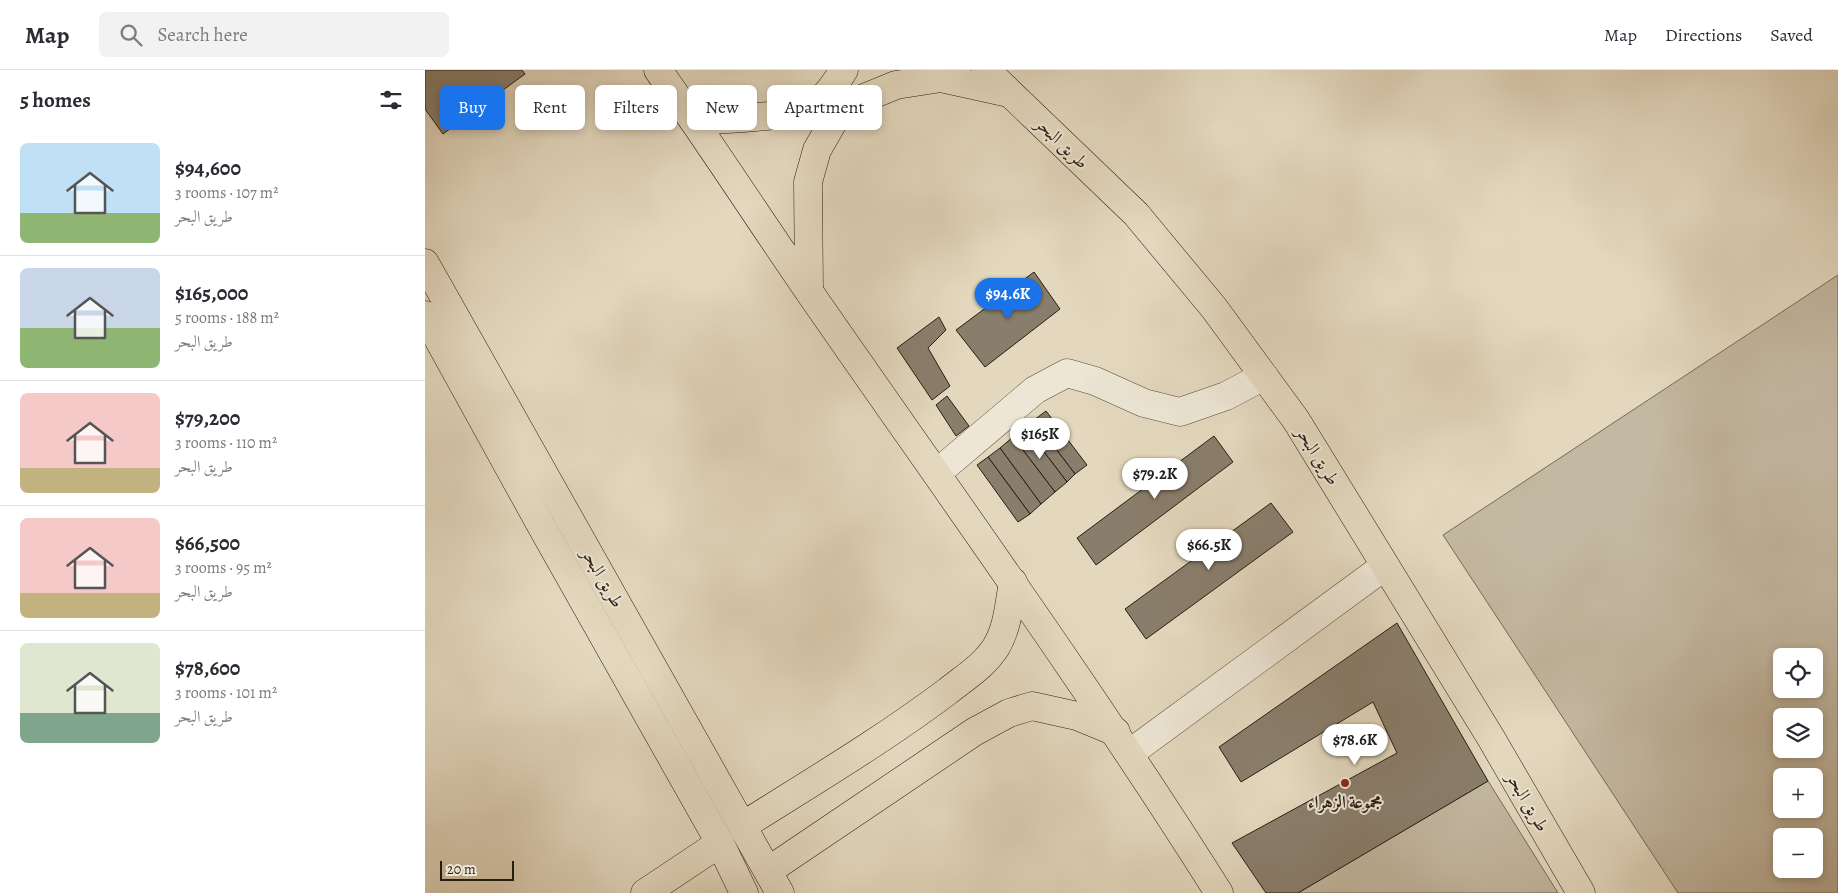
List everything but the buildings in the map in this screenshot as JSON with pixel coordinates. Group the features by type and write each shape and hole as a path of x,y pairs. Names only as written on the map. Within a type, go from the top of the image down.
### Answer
{"main road":[{"path":"658,70 687,111"},
{"path":"757,116 785,114 815,104 830,91 844,70"},
{"name":"طريق البحر","path":"985,70 1136,214 1214,308 1296,420 1491,738 1581,893"},
{"path":"809,291 808,182 817,150 833,122 852,103 896,85 941,78 1011,93"},
{"path":"700,130 809,291 1013,582 1123,743 1219,893"},
{"name":"طريق البحر","path":"425,263 744,825 774,882"},
{"name":"طريق البحر","path":"425,315 508,467 720,843 739,891"},
{"path":"508,467 535,457"},
{"path":"744,825 870,745 926,707 981,665 995,648 1006,624 1013,582"},
{"path":"774,882 974,732 1009,714 1032,706 1077,716 1123,743"},
{"path":"645,893 720,843"}],"lane":[{"path":"937,473 1035,390 1067,373 1095,381 1144,403 1180,412 1225,396 1264,376"},
{"path":"1123,743 1385,566"}],"shaded area":[{"path":"1838,275 1838,893 1678,893 1443,535"},
{"path":"1488,781 1558,893 1298,893"}],"place":[{"name":"مجموعة الزهراء","path":"1345,783"}]}
